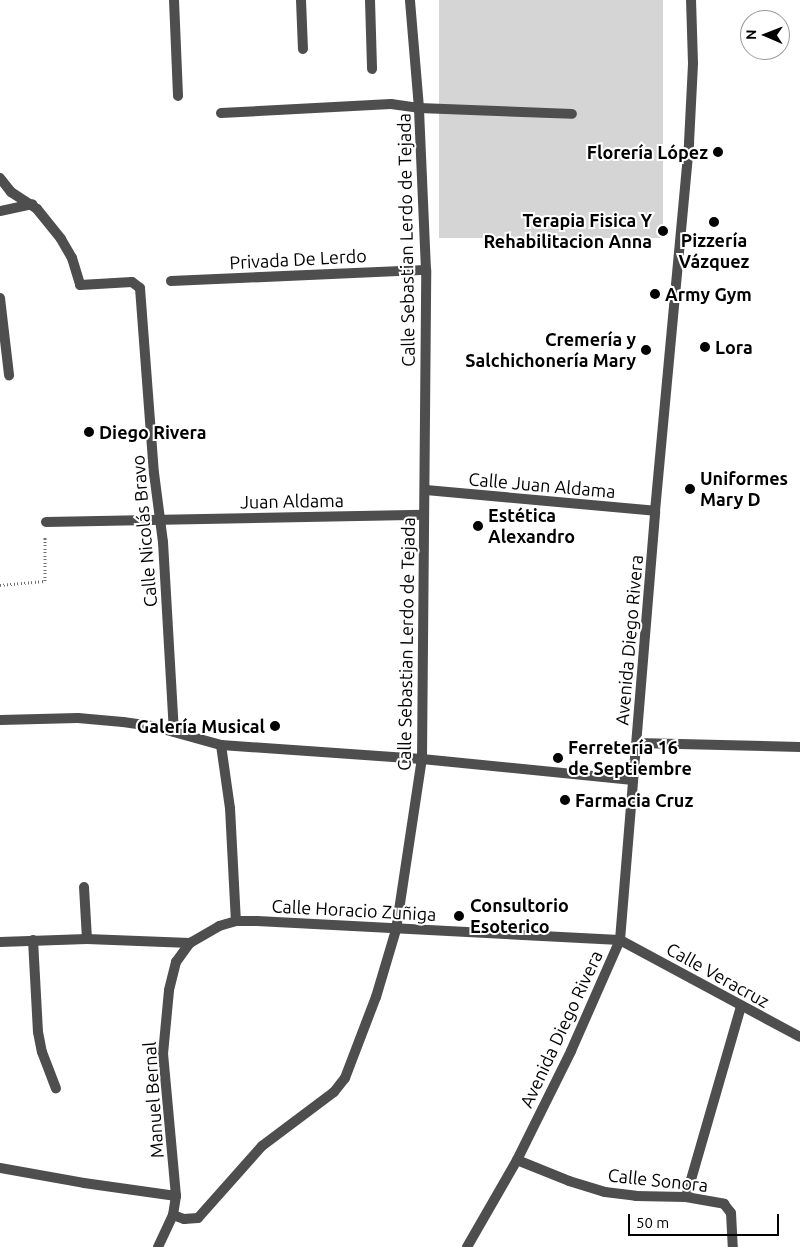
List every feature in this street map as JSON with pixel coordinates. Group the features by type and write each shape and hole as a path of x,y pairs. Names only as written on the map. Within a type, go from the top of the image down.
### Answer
{"street":[{"path":"174,0 178,96"},
{"path":"301,0 303,49"},
{"path":"370,0 372,69"},
{"name":"Calle Sebastian Lerdo de Tejada","path":"173,1214 184,1219 198,1218 262,1146 334,1092 344,1078 373,1006 396,930 422,759 424,515 426,490 426,270 419,108 410,0"},
{"name":"Avenida Diego Rivera","path":"467,1247 517,1160 571,1051 620,940 655,511 689,143 693,63 691,0"},
{"path":"221,113 391,104 419,108 572,114"},
{"name":"Calle Nicolás Bravo","path":"0,178 12,192 32,204 67,248 80,284 132,282 140,288 154,473 160,518 174,732"},
{"path":"0,211 32,204"},
{"name":"Privada De Lerdo","path":"171,281 426,270"},
{"path":"0,298 9,375"},
{"name":"Calle Juan Aldama","path":"426,490 655,511"},
{"name":"Juan Aldama","path":"46,522 160,518 424,515"},
{"path":"0,720 96,720 123,722 174,732 221,745 422,759 633,780"},
{"path":"636,743 800,747"},
{"path":"221,745 230,808 236,921"},
{"path":"84,887 87,939"},
{"name":"Calle Horacio Zuñiga","path":"236,921 620,940"},
{"name":"Manuel Bernal","path":"158,1247 173,1214 176,1196 163,1054 169,990 176,962 190,943 219,926 236,921"},
{"path":"0,942 87,939 190,943"},
{"path":"33,940 38,1032 42,1052 56,1088"},
{"name":"Calle Veracruz","path":"620,940 800,1037"},
{"path":"686,1197 741,1006"},
{"name":"Calle Sonora","path":"517,1160 569,1181 605,1192 636,1196 686,1197 724,1204 731,1214 733,1247"},
{"path":"0,1168 84,1183 176,1196"}],"path":[{"path":"0,585 45,581 46,522"}],"shaded area":[{"path":"439,0 663,0 663,238 439,238"}],"place":[{"name":"Florería López","path":"718,152"},
{"name":"Pizzería Vázquez","path":"714,222"},
{"name":"Terapia Fisica Y Rehabilitacion Anna","path":"663,231"},
{"name":"Army Gym","path":"655,294"},
{"name":"Lora","path":"705,347"},
{"name":"Cremería y Salchichonería Mary","path":"646,350"},
{"name":"Diego Rivera","path":"89,432"},
{"name":"Uniformes Mary D","path":"690,489"},
{"name":"Estética Alexandro","path":"478,526"},
{"name":"Galería Musical","path":"275,726"},
{"name":"Ferretería 16 de Septiembre","path":"558,758"},
{"name":"Farmacia Cruz","path":"565,800"},
{"name":"Consultorio Esoterico","path":"459,916"}]}
